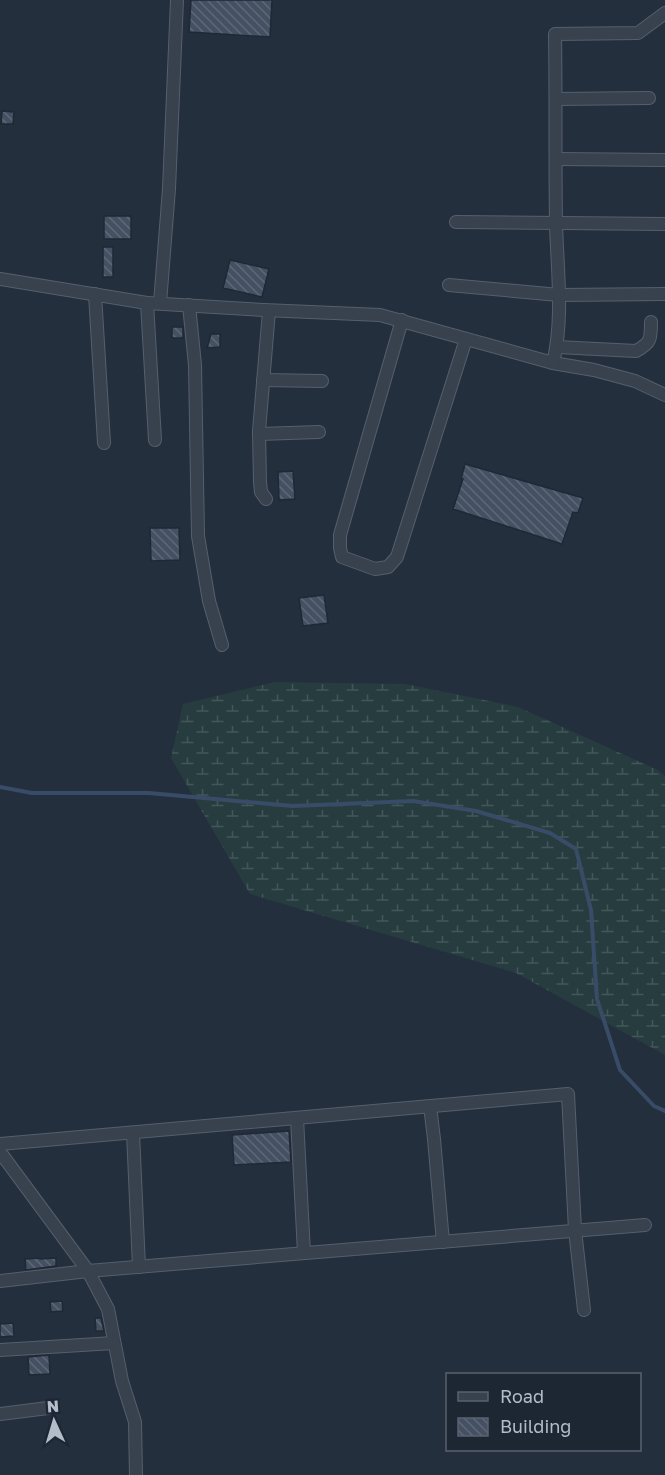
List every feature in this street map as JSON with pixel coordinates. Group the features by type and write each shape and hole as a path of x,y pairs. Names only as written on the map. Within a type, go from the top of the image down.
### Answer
{"street":[{"path":"154,440 154,303 169,189 177,0"},
{"path":"553,363 557,346 559,295 556,223 555,34 638,33 665,13"},
{"path":"556,99 649,98"},
{"path":"556,159 665,160"},
{"path":"456,222 665,224"},
{"path":"0,279 154,303 269,311 380,315 553,363 594,370 635,381 665,395"},
{"path":"449,285 559,295 665,294"},
{"path":"95,294 104,443"},
{"path":"189,305 195,365 198,536 209,601 222,645"},
{"path":"266,499 261,492 259,434 269,311"},
{"path":"402,320 340,535 342,557 375,569 388,567 397,557 466,339"},
{"path":"557,346 636,351 648,344 651,322"},
{"path":"264,380 322,381"},
{"path":"259,434 318,432"},
{"path":"0,1144 568,1094 575,1230 584,1310"},
{"path":"430,1106 443,1242"},
{"path":"297,1118 304,1253"},
{"path":"133,1133 139,1267"},
{"path":"0,1152 87,1271 108,1309 122,1381 135,1422 136,1475"},
{"path":"0,1281 87,1271 645,1225"},
{"path":"0,1350 114,1343"},
{"path":"0,1414 48,1408"}],"green space":[{"path":"275,682 405,684 518,707 658,770 665,776 665,1055 516,973 250,894 171,758 183,704"}],"building":[{"path":"191,0 272,0 270,37 189,32"},
{"path":"2,111 14,112 13,124 1,124"},
{"path":"104,216 131,216 131,239 104,239"},
{"path":"103,247 113,247 113,277 103,277"},
{"path":"230,260 269,269 262,297 223,288"},
{"path":"172,327 183,327 183,338 172,338"},
{"path":"211,334 220,334 220,347 207,348"},
{"path":"465,464 583,498 578,513 573,512 562,544 453,509 463,479 461,479"},
{"path":"293,471 295,499 279,500 278,472"},
{"path":"150,528 179,528 180,560 151,561"},
{"path":"324,595 328,623 303,626 299,598"},
{"path":"289,1131 291,1162 234,1165 232,1135"},
{"path":"56,1258 56,1266 26,1270 25,1259"},
{"path":"62,1301 63,1311 51,1312 50,1302"},
{"path":"95,1318 101,1318 104,1331 96,1331"},
{"path":"13,1323 14,1336 0,1337 0,1324"},
{"path":"49,1355 50,1374 29,1375 28,1357"}],"waterway":[{"path":"0,787 32,793 149,793 293,806 413,801 476,811 550,833 576,849 591,910 597,999 620,1070 654,1106 665,1111"}]}
